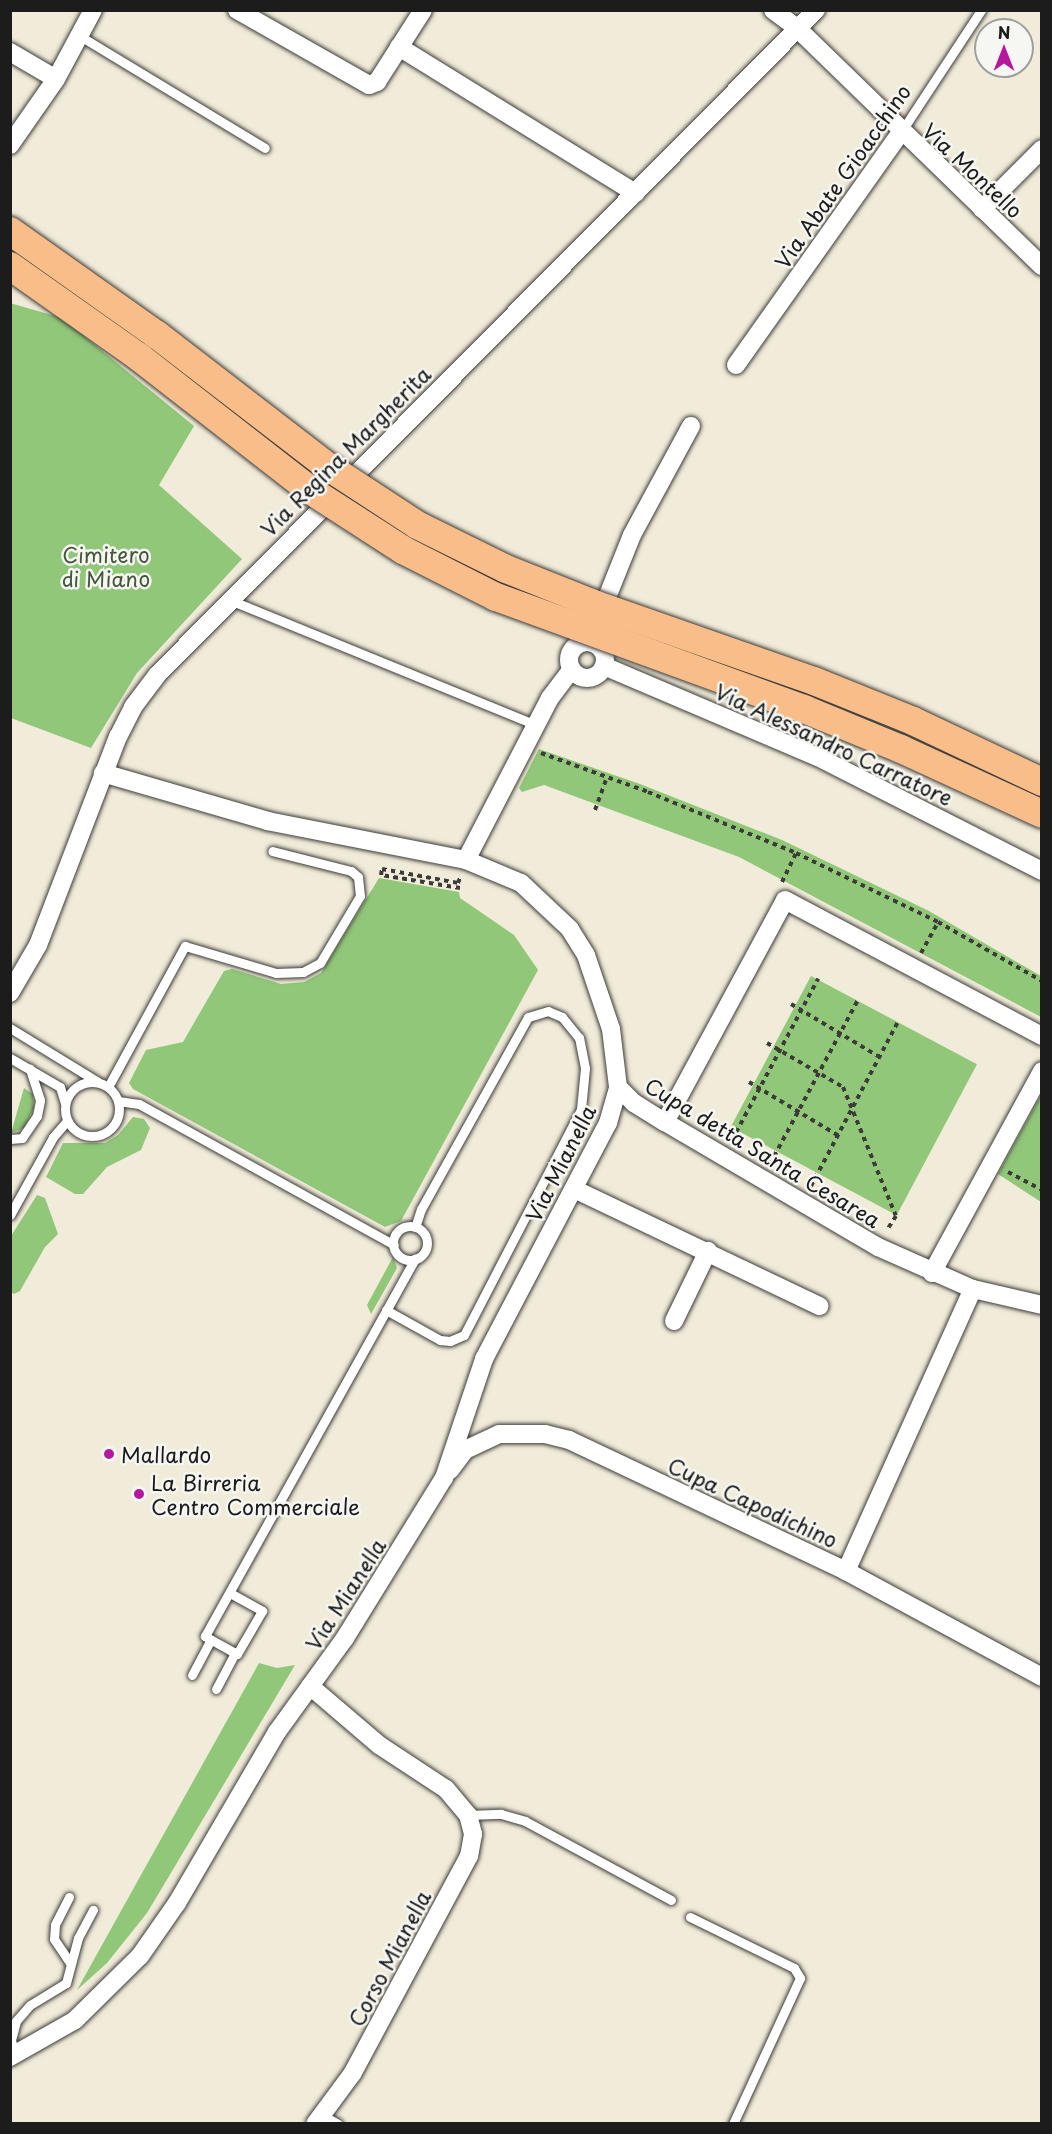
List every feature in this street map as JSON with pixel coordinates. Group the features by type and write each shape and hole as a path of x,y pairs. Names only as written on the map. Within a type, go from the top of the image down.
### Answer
{"highway":[{"path":"10,231 157,335 327,466 417,525 506,569 594,604 814,681 913,721 1041,782"},
{"path":"10,266 139,357 310,490 403,550 496,597 804,709 912,753 1041,814"}],"street":[{"path":"10,145 56,79 93,10"},
{"path":"237,10 369,84 377,82 423,10"},
{"name":"Via Montello","path":"773,10 798,29 901,132 1041,266"},
{"name":"Via Regina Margherita","path":"10,993 38,945 103,773 133,707 158,674 228,599 816,10"},
{"path":"399,47 635,193"},
{"path":"10,52 56,79"},
{"name":"Via Abate Gioacchino","path":"736,365 901,132"},
{"path":"982,209 1041,149"},
{"path":"591,642 632,535 691,426"},
{"path":"591,642 601,649 604,666 597,676 586,679 571,670 568,658 573,647 591,642"},
{"name":"Via Alessandro Carratore","path":"604,666 824,760 1041,871"},
{"path":"466,860 560,680 571,670"},
{"name":"Cupa detta Santa Cesarea","path":"103,773 268,821 466,860 521,883 570,929 586,955 611,1029 618,1087 634,1103 878,1247 932,1273 974,1289 1041,1305"},
{"path":"665,1122 785,900 1041,1036"},
{"path":"932,1273 1041,1071"},
{"name":"Via Mianella","path":"13,2056 75,2019 140,1956 177,1903 277,1732 345,1638 444,1478 484,1359 608,1123 618,1087"},
{"path":"574,1189 819,1306"},
{"path":"674,1321 708,1251"},
{"path":"846,1571 974,1289"},
{"name":"Cupa Capodichino","path":"444,1478 465,1450 480,1440 510,1433 545,1434 569,1440 846,1571 1041,1677"},
{"path":"310,1686 379,1745 447,1789 468,1815"},
{"name":"Corso Mianella","path":"318,2119 352,2074 469,1856 472,1834 468,1815"}],"lane":[{"name":"Via Abate Gioacchino","path":"901,132 981,10"},
{"path":"81,36 265,148"},
{"path":"228,599 536,724"},
{"path":"104,1085 185,946 276,973 303,972 320,963 360,896 358,877 351,871 273,851"},
{"path":"386,1310 440,1340 450,1341 464,1335 581,1109 585,1068 579,1038 562,1017 548,1011 528,1017 421,1209 415,1227"},
{"path":"10,1028 104,1085 118,1101 139,1104 394,1245 402,1257 415,1259"},
{"path":"10,1058 60,1087 68,1121 79,1133 105,1133 117,1119 118,1101"},
{"path":"10,1139 22,1138 37,1116 39,1093 30,1069"},
{"path":"65,1104 74,1089 81,1084 104,1085"},
{"path":"12,1208 53,1137 68,1121"},
{"path":"235,1653 205,1636 386,1310 415,1259 423,1254 427,1244 424,1233 415,1227 399,1231 394,1245"},
{"path":"216,1689 235,1653 262,1611 230,1593"},
{"path":"192,1675 211,1640"},
{"path":"468,1815 501,1814 525,1821 672,1900"},
{"path":"69,1897 55,1925 54,1939 71,1964"},
{"path":"13,2056 11,2040 16,2021 30,2005 66,1983 78,1938 93,1910"},
{"path":"690,1917 794,1968 800,1978 732,2124"},
{"path":"318,2119 338,2124"}],"path":[{"path":"543,754 607,777 796,853 938,922 1041,981"},
{"path":"595,810 607,777"},
{"path":"785,900 779,890 796,853"},
{"path":"460,888 381,874 382,869 458,883 466,860"},
{"path":"913,968 938,922"},
{"path":"724,1156 818,979"},
{"path":"762,1179 859,998"},
{"path":"791,1004 878,1056"},
{"path":"802,1203 899,1020"},
{"path":"767,1042 819,1070 843,1087 896,1216 878,1247"},
{"path":"749,1082 839,1136"},
{"path":"992,1163 1041,1190"}],"green space":[{"name":"Cimitero di Miano","path":"10,303 62,318 194,426 159,485 242,559 137,673 91,748 11,718"},
{"path":"539,749 640,784 782,840 929,911 1041,976 1041,1017 739,857 544,785 522,792 519,788"},
{"path":"379,878 459,892 460,898 514,935 538,970 401,1221 385,1227 133,1089 129,1083 146,1050 183,1042 224,971 232,969 281,984 304,982 321,973"},
{"path":"811,976 977,1064 897,1215 731,1127"},
{"path":"24,1088 33,1094 34,1108 24,1128 11,1133"},
{"path":"1041,1095 1041,1202 998,1174"},
{"path":"133,1117 144,1119 150,1128 141,1150 107,1167 83,1194 75,1194 46,1177 63,1143 105,1143 118,1135"},
{"path":"37,1195 45,1198 58,1234 45,1247 20,1291 14,1294 11,1292 11,1236"},
{"path":"393,1257 397,1268 371,1314 367,1305"},
{"path":"259,1663 277,1668 295,1665 147,1913 107,1963 77,1990"}],"place":[{"name":"Mallardo","path":"109,1454"},
{"name":"La Birreria Centro Commerciale","path":"139,1494"}]}
